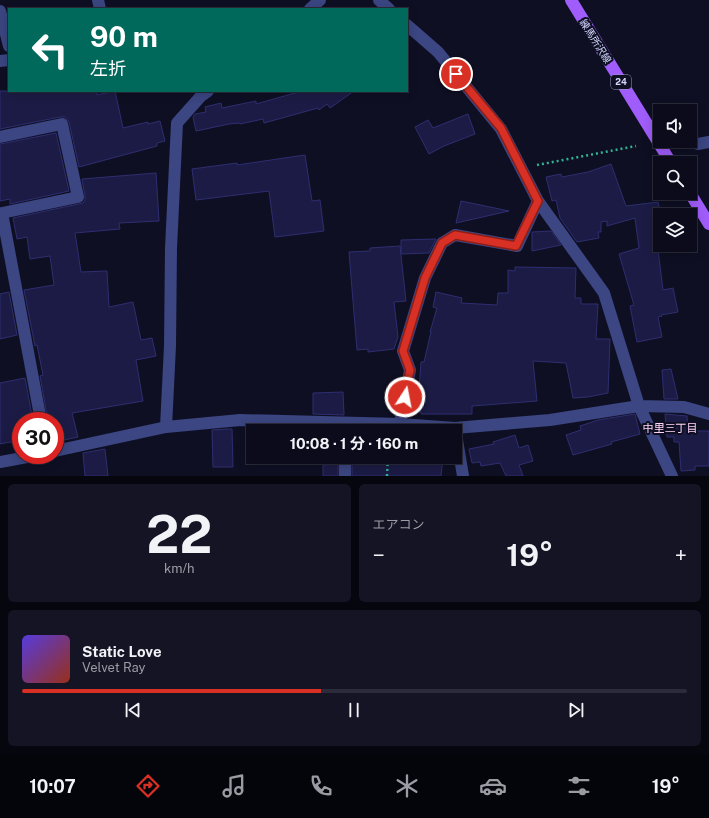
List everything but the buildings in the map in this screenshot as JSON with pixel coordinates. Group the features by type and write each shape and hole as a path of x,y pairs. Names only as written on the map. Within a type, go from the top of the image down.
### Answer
{"main road":[{"name":"練馬所沢線","path":"570,0 667,156"},
{"path":"694,200 708,222"}],"street":[{"path":"311,8 320,0"},
{"path":"379,0 388,8"},
{"path":"0,11 8,42"},
{"path":"408,26 438,52 501,128 538,201 604,293 639,406 672,476"},
{"path":"166,427 170,346 171,248 177,123 201,96 207,92"},
{"path":"0,137 62,124 78,197 1,213 39,412"},
{"path":"400,424 410,370 403,351 425,278 442,243 455,235 516,246 538,201"},
{"path":"462,427 550,420 639,406 684,407 709,414"},
{"path":"64,449 166,427 240,420 300,424"},
{"path":"0,462 12,460"},
{"path":"345,464 345,476"},
{"path":"461,464 463,476"}],"path":[{"path":"521,168 636,146"},
{"path":"386,476 387,464"}],"district":[{"name":"中里三丁目","path":"670,428"}],"route":[{"path":"405,397 410,370 403,351 425,278 442,243 455,235 516,246 538,201 501,128 456,74"}]}
